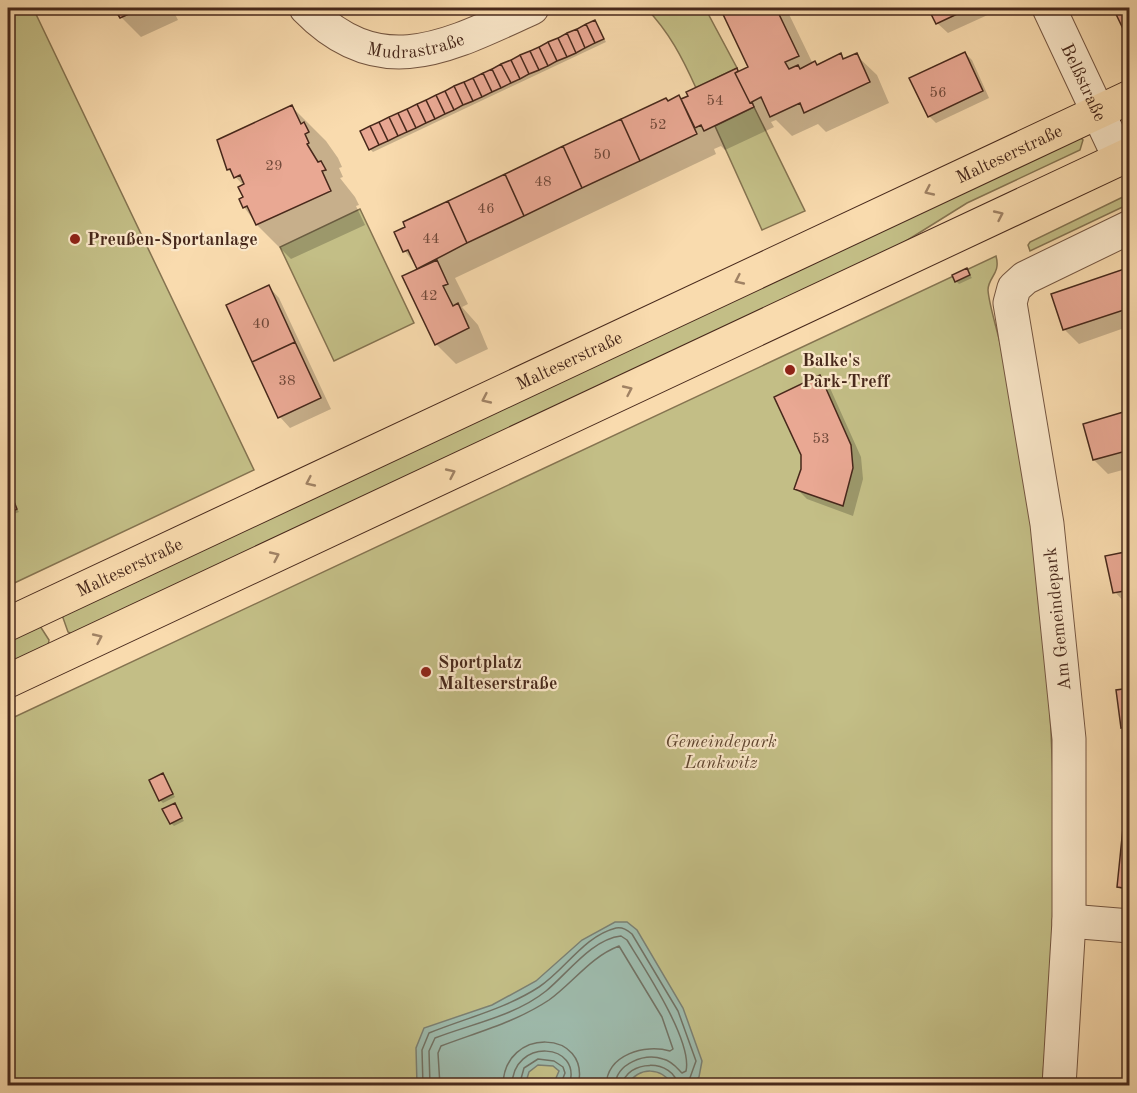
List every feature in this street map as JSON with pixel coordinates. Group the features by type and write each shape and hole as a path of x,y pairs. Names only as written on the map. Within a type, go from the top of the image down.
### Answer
{"main road":[{"name":"Malteserstraße","path":"8,624 1130,97"},
{"path":"8,681 1124,156"},
{"path":"44,607 66,654"}],"street":[{"name":"Mudrastraße","path":"306,8 337,34 358,45 390,52 423,51 458,42 532,8"},
{"name":"Belßstraße","path":"1049,8 1098,112 1124,156"},
{"name":"Am Gemeindepark","path":"1059,1086 1069,921 1070,790 1063,675 1039,460 1010,303 1014,288 1025,278 1130,227"},
{"path":"1069,921 1130,926"}],"green space":[{"name":"Preußen-Sportanlage","path":"8,8 33,8 254,470 8,586"},
{"path":"646,8 705,8 737,68 696,88 674,45 662,26"},
{"path":"754,107 805,211 762,230 715,126"},
{"path":"1080,137 1083,140 1080,150 967,203 890,251 72,634 68,632 62,615"},
{"path":"1129,194 1129,204 1030,251 1028,245 1030,242"},
{"path":"360,209 414,323 334,361 280,247"},
{"name":"Gemeindepark Lankwitz","path":"996,256 997,267 988,290 1010,390 1027,488 1039,581 1051,725 1054,868 1048,1012 1042,1085 8,1085 8,720"},
{"path":"40,626 49,640 48,646 8,666 8,639"}],"water":[{"path":"615,922 627,922 637,930 683,1008 702,1061 699,1077 691,1085 673,1085 663,1075 650,1071 638,1074 627,1085 553,1085 559,1071 553,1066 538,1065 529,1072 525,1085 417,1085 416,1048 424,1028 492,1005 536,981 582,940"}],"building":[{"path":"114,8 142,8 120,18"},
{"path":"720,8 776,8 799,56 785,62 789,69 798,65 800,69 815,61 817,65 841,53 843,59 857,53 870,82 804,113 800,103 770,117 761,97 750,103 735,73 748,67"},
{"path":"928,8 970,8 936,24"},
{"path":"1113,8 1130,8 1130,39 1128,39"},
{"path":"595,20 604,39 595,43 586,24"},
{"path":"586,24 595,43 585,48 577,29"},
{"path":"577,29 585,48 576,53 567,33"},
{"path":"567,33 576,53 567,57 558,38"},
{"path":"558,38 567,57 557,61 548,42"},
{"path":"548,42 557,61 548,66 539,47"},
{"path":"539,47 548,66 539,70 530,51"},
{"path":"530,51 539,70 529,74 520,55"},
{"path":"965,52 983,91 928,117 909,78"},
{"path":"520,55 529,74 520,79 511,60"},
{"path":"511,60 520,79 511,83 501,64"},
{"path":"501,64 511,83 501,88 492,69"},
{"path":"737,68 738,71 735,73 754,107 704,131 701,125 695,128 681,99 688,96 686,92"},
{"path":"492,69 501,88 492,92 483,73"},
{"path":"483,73 492,92 482,97 473,78"},
{"path":"473,78 482,97 473,101 464,82"},
{"path":"464,82 473,101 463,105 454,86"},
{"path":"454,86 463,105 454,110 445,91"},
{"path":"445,91 454,110 445,114 436,95"},
{"path":"436,95 445,114 435,119 426,100"},
{"path":"679,95 697,134 640,161 621,119 666,98 668,101"},
{"path":"426,100 435,119 426,123 417,104"},
{"path":"417,104 426,123 416,128 407,109"},
{"path":"292,105 301,124 304,122 309,132 305,134 309,143 307,144 326,170 322,171 331,191 256,225 247,206 243,208 239,199 243,197 238,187 244,184 240,175 234,178 230,169 227,170 217,140"},
{"path":"407,109 416,128 407,132 398,113"},
{"path":"398,113 407,132 398,136 389,117"},
{"path":"389,117 398,136 388,141 379,122"},
{"path":"621,119 640,161 582,188 563,146"},
{"path":"379,122 388,141 379,145 370,126"},
{"path":"370,126 379,145 369,150 360,131"},
{"path":"563,146 582,188 524,216 505,174"},
{"path":"505,174 524,216 467,243 448,201"},
{"path":"448,201 467,243 417,269 408,250 403,252 394,232 405,227 403,222"},
{"path":"437,260 448,284 443,286 453,306 458,303 469,328 435,345 402,276"},
{"path":"1130,267 1130,308 1063,330 1051,294"},
{"path":"967,268 970,275 955,282 952,275"},
{"path":"269,285 295,342 252,362 226,305"},
{"path":"295,342 321,398 278,418 252,362"},
{"path":"820,375 851,445 853,468 843,506 794,489 801,469 801,455 774,397"},
{"path":"1130,410 1130,450 1093,460 1083,424"},
{"path":"13,499 17,509 8,513 8,501"},
{"path":"1130,551 1130,590 1113,593 1105,556"},
{"path":"1130,688 1130,726 1121,728 1116,690"},
{"path":"163,773 173,794 159,801 149,780"},
{"path":"175,803 182,818 170,824 162,809"},
{"path":"1124,818 1130,818 1130,889 1117,887"}],"place":[{"name":"Preußen-Sportanlage","path":"75,239"},
{"name":"Balke's Park-Treff","path":"790,370"},
{"name":"Sportplatz Malteserstraße","path":"426,672"}]}
